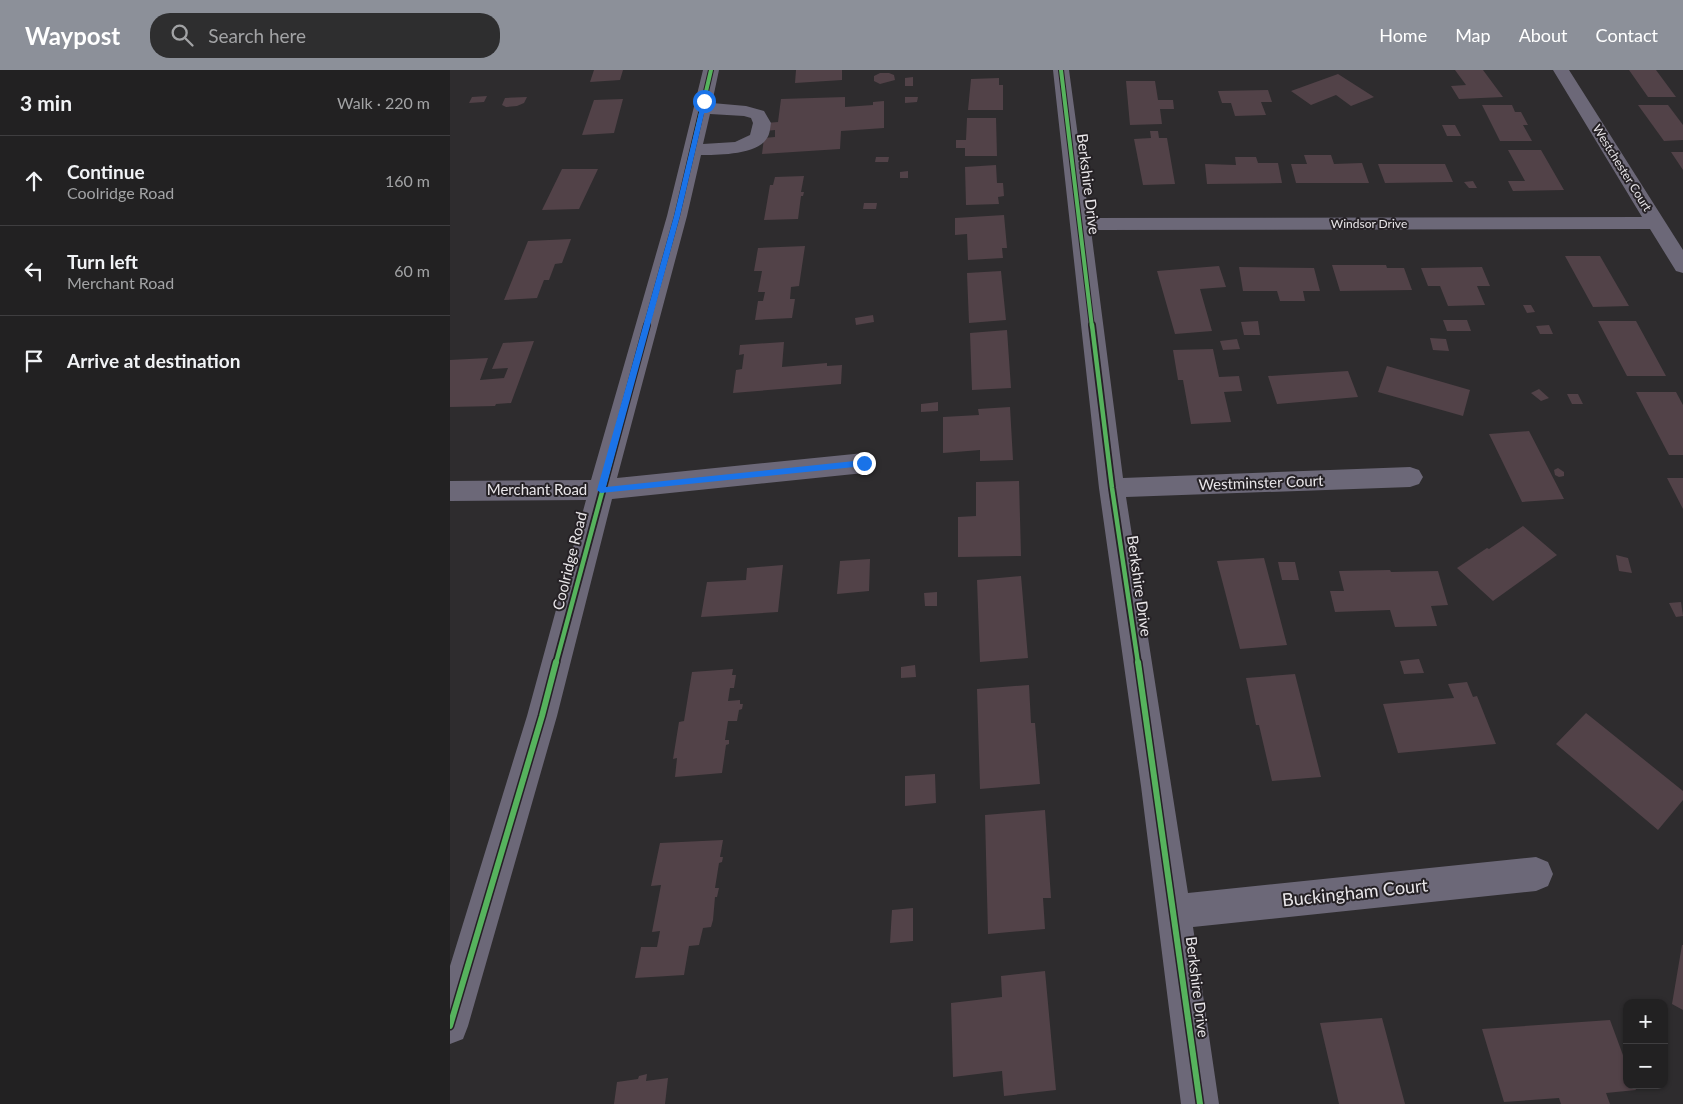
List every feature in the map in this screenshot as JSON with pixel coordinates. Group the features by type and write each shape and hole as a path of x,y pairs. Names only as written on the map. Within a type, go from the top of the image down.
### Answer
{"street":[{"name":"Coolridge Road","path":"450,1026 542,716 601,490 677,216 711,70"},
{"name":"Berkshire Drive","path":"1061,70 1112,488 1200,1104"},
{"name":"Westchester Court","path":"1561,70 1683,266"},
{"path":"693,149 736,148 751,144 759,137 762,123 758,115 746,110 703,108"},
{"name":"Windsor Drive","path":"1081,224 1656,223"},
{"name":"Merchant Road","path":"450,491 601,490 864,463"},
{"name":"Westminster Court","path":"1112,488 1410,477"},
{"name":"Buckingham Court","path":"1174,912 1536,874"}],"building":[{"path":"594,70 623,70 620,80 590,82"},
{"path":"796,70 842,70 842,80 795,83"},
{"path":"1455,70 1483,70 1503,97 1459,99 1451,86 1466,85"},
{"path":"1629,70 1656,70 1676,97 1648,97"},
{"path":"880,73 894,75 895,80 880,84 874,81 874,76"},
{"path":"1338,74 1374,97 1351,106 1336,95 1311,105 1291,91"},
{"path":"913,77 913,86 905,86 905,78"},
{"path":"999,78 999,85 1003,85 1003,110 968,110 971,79"},
{"path":"1126,81 1155,81 1158,100 1173,100 1174,109 1160,109 1162,124 1130,125"},
{"path":"1268,90 1272,102 1261,102 1266,115 1235,116 1231,103 1222,103 1218,91"},
{"path":"487,96 484,102 469,103 472,97"},
{"path":"527,97 524,103 517,106 506,107 502,105 505,98"},
{"path":"845,97 845,107 873,105 873,102 884,101 884,128 841,131 840,149 762,154 764,138 775,137 775,130 765,131 766,123 778,122 781,99"},
{"path":"905,97 918,97 917,102 905,103"},
{"path":"623,99 614,133 582,135 594,100"},
{"path":"1482,105 1512,105 1515,112 1521,112 1528,125 1523,125 1532,141 1500,141"},
{"path":"1638,105 1668,105 1683,125 1683,140 1664,141"},
{"path":"967,118 996,118 997,156 965,156 965,148 956,148 956,140 966,140"},
{"path":"1442,125 1455,125 1461,136 1447,136"},
{"path":"1150,131 1158,131 1159,138 1167,138 1175,184 1143,185 1134,139 1151,138"},
{"path":"1508,150 1541,150 1564,190 1513,191 1508,181 1525,181"},
{"path":"1671,152 1683,152 1683,170"},
{"path":"1304,155 1331,155 1334,164 1362,163 1369,183 1296,183 1291,164 1307,164"},
{"path":"876,157 889,157 888,162 875,162"},
{"path":"1235,157 1256,157 1258,163 1278,163 1282,183 1207,184 1205,164 1236,165"},
{"path":"1378,164 1445,164 1453,182 1385,183"},
{"path":"996,165 997,183 1003,183 1004,196 998,197 999,204 966,205 965,167"},
{"path":"562,169 598,169 579,209 542,210"},
{"path":"908,171 908,178 900,178 900,172"},
{"path":"804,176 801,192 804,192 803,196 801,196 798,219 764,220 770,185 773,185 775,177"},
{"path":"1473,181 1477,188 1469,188 1464,182"},
{"path":"864,203 877,203 876,209 863,209"},
{"path":"1004,215 1007,248 1002,248 1003,258 968,260 967,234 955,235 955,218"},
{"path":"571,239 562,263 555,264 549,280 544,280 537,298 504,300 528,241"},
{"path":"805,246 799,286 791,287 790,299 795,299 792,318 755,320 758,301 763,301 765,292 758,292 762,271 754,271 758,248"},
{"path":"1565,256 1600,256 1629,306 1593,307"},
{"path":"1332,265 1386,265 1387,268 1404,268 1412,290 1340,291"},
{"path":"1219,266 1226,287 1200,289 1212,331 1175,334 1157,271"},
{"path":"1239,267 1314,268 1320,291 1303,291 1305,301 1280,301 1277,291 1243,291"},
{"path":"1482,267 1490,286 1477,286 1485,305 1448,306 1440,286 1428,286 1421,268"},
{"path":"1001,271 1006,320 969,323 967,273"},
{"path":"1523,305 1531,305 1535,312 1527,313"},
{"path":"873,315 874,322 856,325 855,318"},
{"path":"1443,320 1467,320 1471,331 1447,331"},
{"path":"1258,321 1260,335 1244,335 1241,322"},
{"path":"1598,321 1636,321 1666,376 1627,376"},
{"path":"1549,325 1553,334 1540,334 1536,326"},
{"path":"1007,330 1011,388 972,390 970,333"},
{"path":"1430,338 1446,339 1449,351 1433,350"},
{"path":"1237,339 1240,349 1223,350 1220,341"},
{"path":"534,341 511,403 496,404 495,406 450,407 450,360 488,358 480,380 504,378 508,368 492,369 503,343"},
{"path":"784,342 782,367 827,363 827,366 842,365 841,384 733,393 736,370 742,369 744,354 739,355 740,345"},
{"path":"1213,349 1219,377 1239,376 1242,391 1224,392 1231,422 1191,424 1183,380 1178,380 1173,350"},
{"path":"1387,366 1470,390 1463,416 1378,392"},
{"path":"1348,371 1358,397 1277,404 1268,376"},
{"path":"1539,389 1549,398 1541,401 1531,393"},
{"path":"1636,392 1676,392 1683,405 1683,455 1669,455"},
{"path":"1567,394 1578,394 1583,404 1572,404"},
{"path":"938,402 938,411 921,412 921,404"},
{"path":"1010,407 1013,460 980,461 980,450 943,453 943,417 979,415 978,409"},
{"path":"1529,431 1564,499 1522,502 1489,434"},
{"path":"1558,468 1564,472 1564,476 1559,477 1555,475 1554,470"},
{"path":"1667,478 1683,478 1683,509"},
{"path":"1019,481 1021,556 958,557 958,517 976,516 976,482"},
{"path":"1523,526 1557,555 1493,601 1457,568"},
{"path":"1616,555 1628,558 1632,573 1619,571"},
{"path":"1264,558 1287,645 1240,649 1217,561"},
{"path":"870,559 869,591 837,594 840,561"},
{"path":"1278,562 1295,562 1299,580 1282,580"},
{"path":"783,565 778,612 701,617 707,582 746,580 747,568"},
{"path":"1390,570 1391,572 1438,571 1448,605 1431,606 1437,626 1395,627 1390,610 1335,612 1330,591 1344,591 1339,571"},
{"path":"1021,576 1028,658 980,662 977,580"},
{"path":"937,592 937,606 925,606 924,593"},
{"path":"1681,602 1683,616 1676,617 1669,603"},
{"path":"1419,659 1424,673 1404,674 1400,661"},
{"path":"915,665 916,677 901,678 901,667"},
{"path":"733,669 732,675 736,675 734,688 730,688 728,701 740,700 740,704 743,704 742,709 739,710 737,721 728,721 725,740 729,740 729,744 726,745 722,773 675,777 677,758 673,759 679,722 684,721 692,672"},
{"path":"1295,674 1321,777 1272,781 1259,725 1256,725 1246,678"},
{"path":"1467,682 1473,697 1477,696 1496,744 1398,753 1383,704 1454,698 1448,684"},
{"path":"1029,685 1031,723 1035,723 1040,784 980,789 977,689"},
{"path":"1586,713 1683,791 1683,800 1658,830 1556,744"},
{"path":"935,774 936,803 905,806 905,776"},
{"path":"1045,810 1051,898 1043,898 1045,929 988,934 985,815"},
{"path":"723,840 720,857 723,857 722,862 719,863 715,888 719,888 717,897 715,897 711,927 703,928 699,945 689,946 684,975 635,978 641,947 657,947 660,931 652,932 661,885 651,886 660,843"},
{"path":"913,908 913,941 890,943 892,910"},
{"path":"1683,945 1683,1010 1672,1004"},
{"path":"1045,971 1056,1090 1004,1096 1002,1071 953,1077 951,1003 1002,997 1001,976"},
{"path":"1382,1018 1405,1104 1339,1104 1320,1023"},
{"path":"1610,1020 1623,1055 1623,1089 1636,1090 1606,1093 1610,1104 1561,1104 1559,1098 1504,1102 1482,1029"},
{"path":"647,1074 646,1081 668,1078 665,1104 614,1104 617,1082 638,1079 639,1076"}],"cycle path":[{"path":"450,1026 542,716 601,490 677,216 711,70"},
{"path":"1061,70 1112,488 1157,786 1200,1104"}],"route":[{"path":"704,101 677,216 601,490 864,463"}]}
